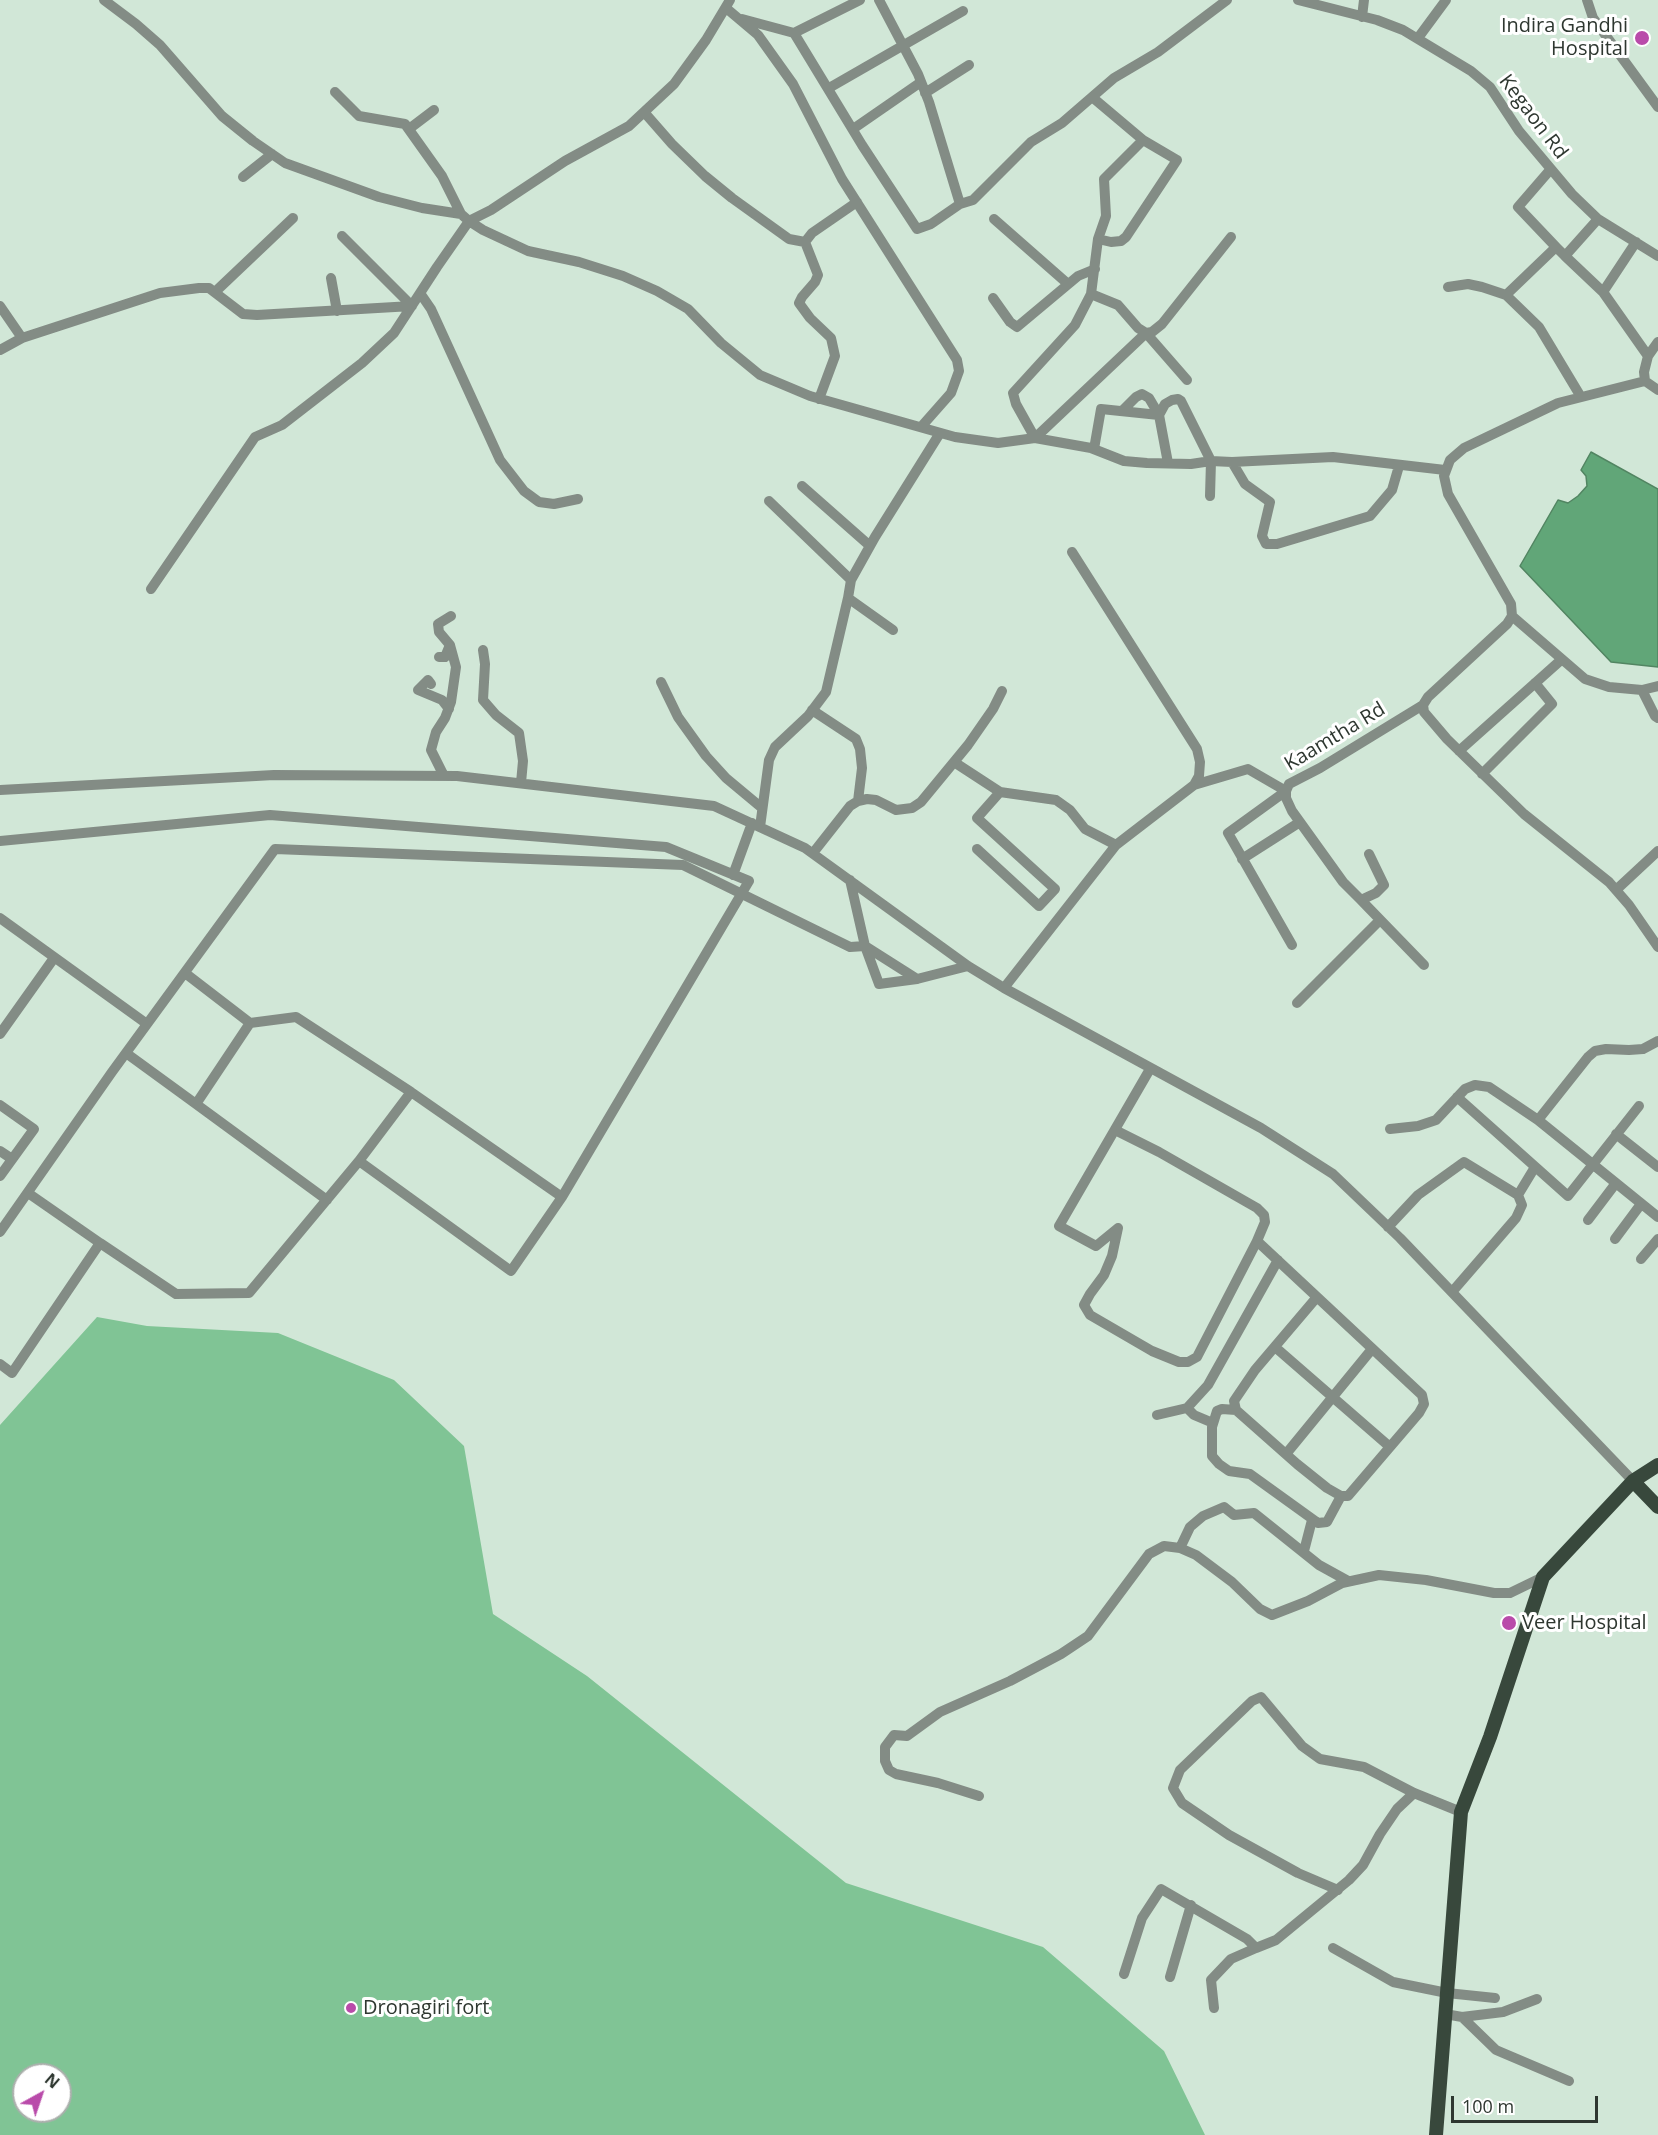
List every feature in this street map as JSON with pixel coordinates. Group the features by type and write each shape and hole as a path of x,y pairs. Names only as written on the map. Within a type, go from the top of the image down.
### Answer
{"main road":[{"path":"1436,2135 1461,1812 1490,1737 1543,1577 1633,1481 1658,1465"},
{"path":"1633,1481 1658,1507"}],"street":[{"path":"104,0 160,45 222,116 285,163 379,197 465,218 483,230 528,251 579,262 622,276 657,291 688,309 721,343 760,375 819,399 955,437 998,443 1035,438 1094,450 1124,461 1191,464 1211,460 1232,462 1332,457 1445,470"},
{"path":"739,18 794,33 860,0"},
{"path":"879,0 921,82 960,204"},
{"path":"794,33 917,229 931,224 960,204 973,200 1031,142 1062,123 1114,78 1158,52 1227,0"},
{"name":"Kegaon Rd","path":"1298,0 1403,30 1471,71 1490,87 1519,131 1572,195 1598,219 1658,256"},
{"path":"1362,17 1364,0"},
{"path":"1418,38 1446,0"},
{"path":"1587,0 1593,18 1658,107"},
{"path":"152,589 255,437 282,425 362,363 394,333 465,218 491,210 565,161 629,126 674,84 706,40 728,4 739,18 758,34 792,84 842,179 957,360 959,371 951,393 921,427"},
{"path":"829,88 963,11"},
{"path":"925,93 969,65"},
{"path":"853,129 921,82"},
{"path":"335,92 359,116 405,124 442,176 465,218"},
{"path":"1092,97 1143,140 1177,160 1126,237 1121,241 1111,242 1098,239"},
{"path":"409,129 434,110"},
{"path":"644,112 672,144 723,190 789,239 805,242"},
{"path":"1035,438 1016,404 1013,393 1075,325 1091,294 1098,239 1106,216 1104,179 1143,140"},
{"path":"243,177 272,154"},
{"path":"1550,170 1518,207 1603,292 1648,356"},
{"path":"805,242 812,232 857,202"},
{"path":"215,292 293,219"},
{"path":"994,219 1068,284"},
{"path":"1565,256 1598,219"},
{"path":"342,237 412,306"},
{"path":"1035,438 1146,333 1152,332 1162,324 1231,237"},
{"path":"805,242 818,275 800,303 810,318 831,338 835,356 819,399"},
{"path":"1603,292 1636,242"},
{"path":"1506,295 1556,247"},
{"path":"993,298 1010,322 1017,327 1078,276 1095,269"},
{"path":"331,278 337,311"},
{"path":"1448,286 1468,284 1506,295 1539,327 1581,397"},
{"path":"0,350 22,338 160,293 205,287 243,314 412,306"},
{"path":"420,293 431,309 500,460 524,491 539,502 554,504 578,500"},
{"path":"1091,294 1118,305 1188,380"},
{"path":"0,306 22,338"},
{"path":"1645,381 1644,372 1648,356 1658,342"},
{"path":"1658,390 1645,381 1558,403 1464,448 1450,460 1444,476 1448,494 1511,604 1512,616 1585,680 1609,687 1642,690 1658,686"},
{"path":"1122,411 1142,394 1149,398 1158,415 1168,463"},
{"path":"1158,415 1172,400 1181,401 1211,460 1210,496"},
{"path":"1094,450 1101,409 1158,415"},
{"path":"733,875 762,808 770,760 775,747 812,710 826,692 851,580 940,433"},
{"path":"1232,462 1245,484 1270,502 1262,536 1266,544 1276,544 1370,516 1392,490 1399,466"},
{"path":"802,486 870,546"},
{"path":"769,501 851,580"},
{"path":"1072,552 1197,749 1200,762 1199,776 1194,785"},
{"path":"848,598 893,630"},
{"path":"444,776 430,750 436,732 449,708 456,667 450,645 439,632 438,624 452,616"},
{"name":"Kaamtha Rd","path":"1292,945 1228,833 1286,791 1289,784 1320,768 1423,705 1428,697 1507,624 1512,616"},
{"path":"439,657 445,657 450,645"},
{"path":"483,650 485,664 483,700 496,715 519,733 523,761 521,783"},
{"path":"1459,751 1561,660"},
{"path":"431,684 428,680 418,690 442,700 449,708"},
{"path":"662,682 678,717 706,756 726,778 762,808"},
{"path":"1482,774 1552,704 1534,683"},
{"path":"1642,690 1658,718"},
{"path":"813,853 850,806 858,801 876,800 896,810 912,808 921,802 993,709 1002,691"},
{"path":"1423,705 1424,712 1459,751 1524,814 1609,882 1658,947"},
{"path":"812,710 856,739 860,749 862,768 858,801"},
{"path":"954,762 1000,792 1056,800 1071,810 1085,829 1116,845"},
{"path":"1004,988 1116,845 1194,785 1248,769 1286,791 1286,798 1300,822 1343,882 1424,965"},
{"path":"0,790 274,775 444,776 714,806 805,848 968,966 1150,1069 1261,1128 1333,1174 1452,1292 1633,1481"},
{"path":"1000,792 976,818 1070,902"},
{"path":"0,841 270,815 666,847 748,881 562,1197 512,1271 359,1161"},
{"path":"1242,859 1300,822"},
{"path":"0,1232 126,1053 275,849 683,865 850,947 865,946 917,979"},
{"path":"976,849 1039,906 1055,889"},
{"path":"1616,890 1658,851"},
{"path":"1361,900 1376,893 1384,885 1369,854"},
{"path":"850,880 865,946 879,984 917,979 968,966"},
{"path":"0,918 147,1024"},
{"path":"1297,1004 1380,920"},
{"path":"0,1034 54,958"},
{"path":"185,973 250,1023 296,1017 411,1092 562,1197"},
{"path":"196,1104 250,1023"},
{"path":"1538,1120 1595,1051 1643,1049 1658,1041"},
{"path":"126,1053 327,1200"},
{"path":"1115,1130 1159,1152 1257,1208 1264,1215 1265,1222 1257,1241 1197,1357 1188,1362 1179,1362 1152,1351 1090,1315 1084,1305 1104,1275 1112,1256 1118,1228 1096,1246 1059,1226 1150,1069"},
{"path":"1390,1129 1418,1126 1436,1120 1465,1089 1483,1085 1538,1120 1658,1217"},
{"path":"28,1193 176,1294 249,1293 359,1161 411,1092"},
{"path":"1457,1098 1568,1196 1639,1106"},
{"path":"0,1105 34,1129 0,1176"},
{"path":"1616,1134 1658,1167"},
{"path":"0,1151 12,1159"},
{"path":"1388,1227 1418,1195 1464,1162 1518,1195 1522,1205 1516,1218 1452,1292"},
{"path":"1518,1195 1535,1167"},
{"path":"1588,1220 1616,1183"},
{"path":"1615,1239 1641,1204"},
{"path":"1641,1259 1658,1239"},
{"path":"1257,1241 1278,1260 1422,1395 1424,1404 1419,1413 1347,1496 1341,1496 1286,1454 1236,1410 1234,1401 1255,1370 1317,1297"},
{"path":"0,1364 12,1373 100,1243"},
{"path":"1157,1414 1187,1408 1208,1385 1278,1260"},
{"path":"1275,1347 1390,1447"},
{"path":"1286,1454 1372,1348"},
{"path":"1187,1408 1194,1415 1213,1423"},
{"path":"1236,1410 1217,1411 1213,1423 1212,1456 1219,1464 1229,1471 1250,1474 1318,1523 1327,1522 1341,1496"},
{"path":"1180,1548 1190,1527 1203,1516 1224,1507 1234,1515 1254,1513 1319,1564 1348,1581"},
{"path":"1304,1551 1312,1520"},
{"path":"979,1796 896,1774 889,1770 885,1761 885,1748 894,1735 907,1736 940,1712 1010,1681 1061,1654 1088,1636 1149,1554 1164,1546 1180,1548 1196,1555 1232,1582 1260,1609 1272,1615 1308,1601 1348,1581 1379,1575 1510,1593 1543,1577"},
{"path":"1338,1890 1298,1873 1258,1851 1182,1803 1173,1788 1180,1770 1252,1701 1261,1697 1302,1746 1320,1760 1364,1767 1414,1793 1461,1812"},
{"path":"1214,2008 1211,1980 1231,1959 1276,1940 1338,1890 1363,1865 1397,1809 1414,1793"},
{"path":"1124,1974 1142,1918 1161,1889 1191,1905 1256,1948"},
{"path":"1170,1977 1191,1905"},
{"path":"1333,1948 1393,1982 1447,1994 1495,1998"},
{"path":"1445,2014 1462,2018 1503,2012 1537,1999"},
{"path":"1462,2018 1496,2050 1569,2081"}],"shaded area":[{"path":"1591,452 1658,489 1658,667 1611,662 1520,566 1558,500 1568,503 1587,486 1586,476 1581,470"},
{"path":"97,1317 147,1326 278,1333 394,1380 464,1446 493,1614 587,1676 846,1883 1043,1947 1164,2051 1205,2135 0,2135 0,1425"}],"place":[{"name":"Indira Gandhi Hospital","path":"1642,38"},
{"name":"Veer Hospital","path":"1509,1623"},
{"name":"Dronagiri fort","path":"351,2008"}]}
